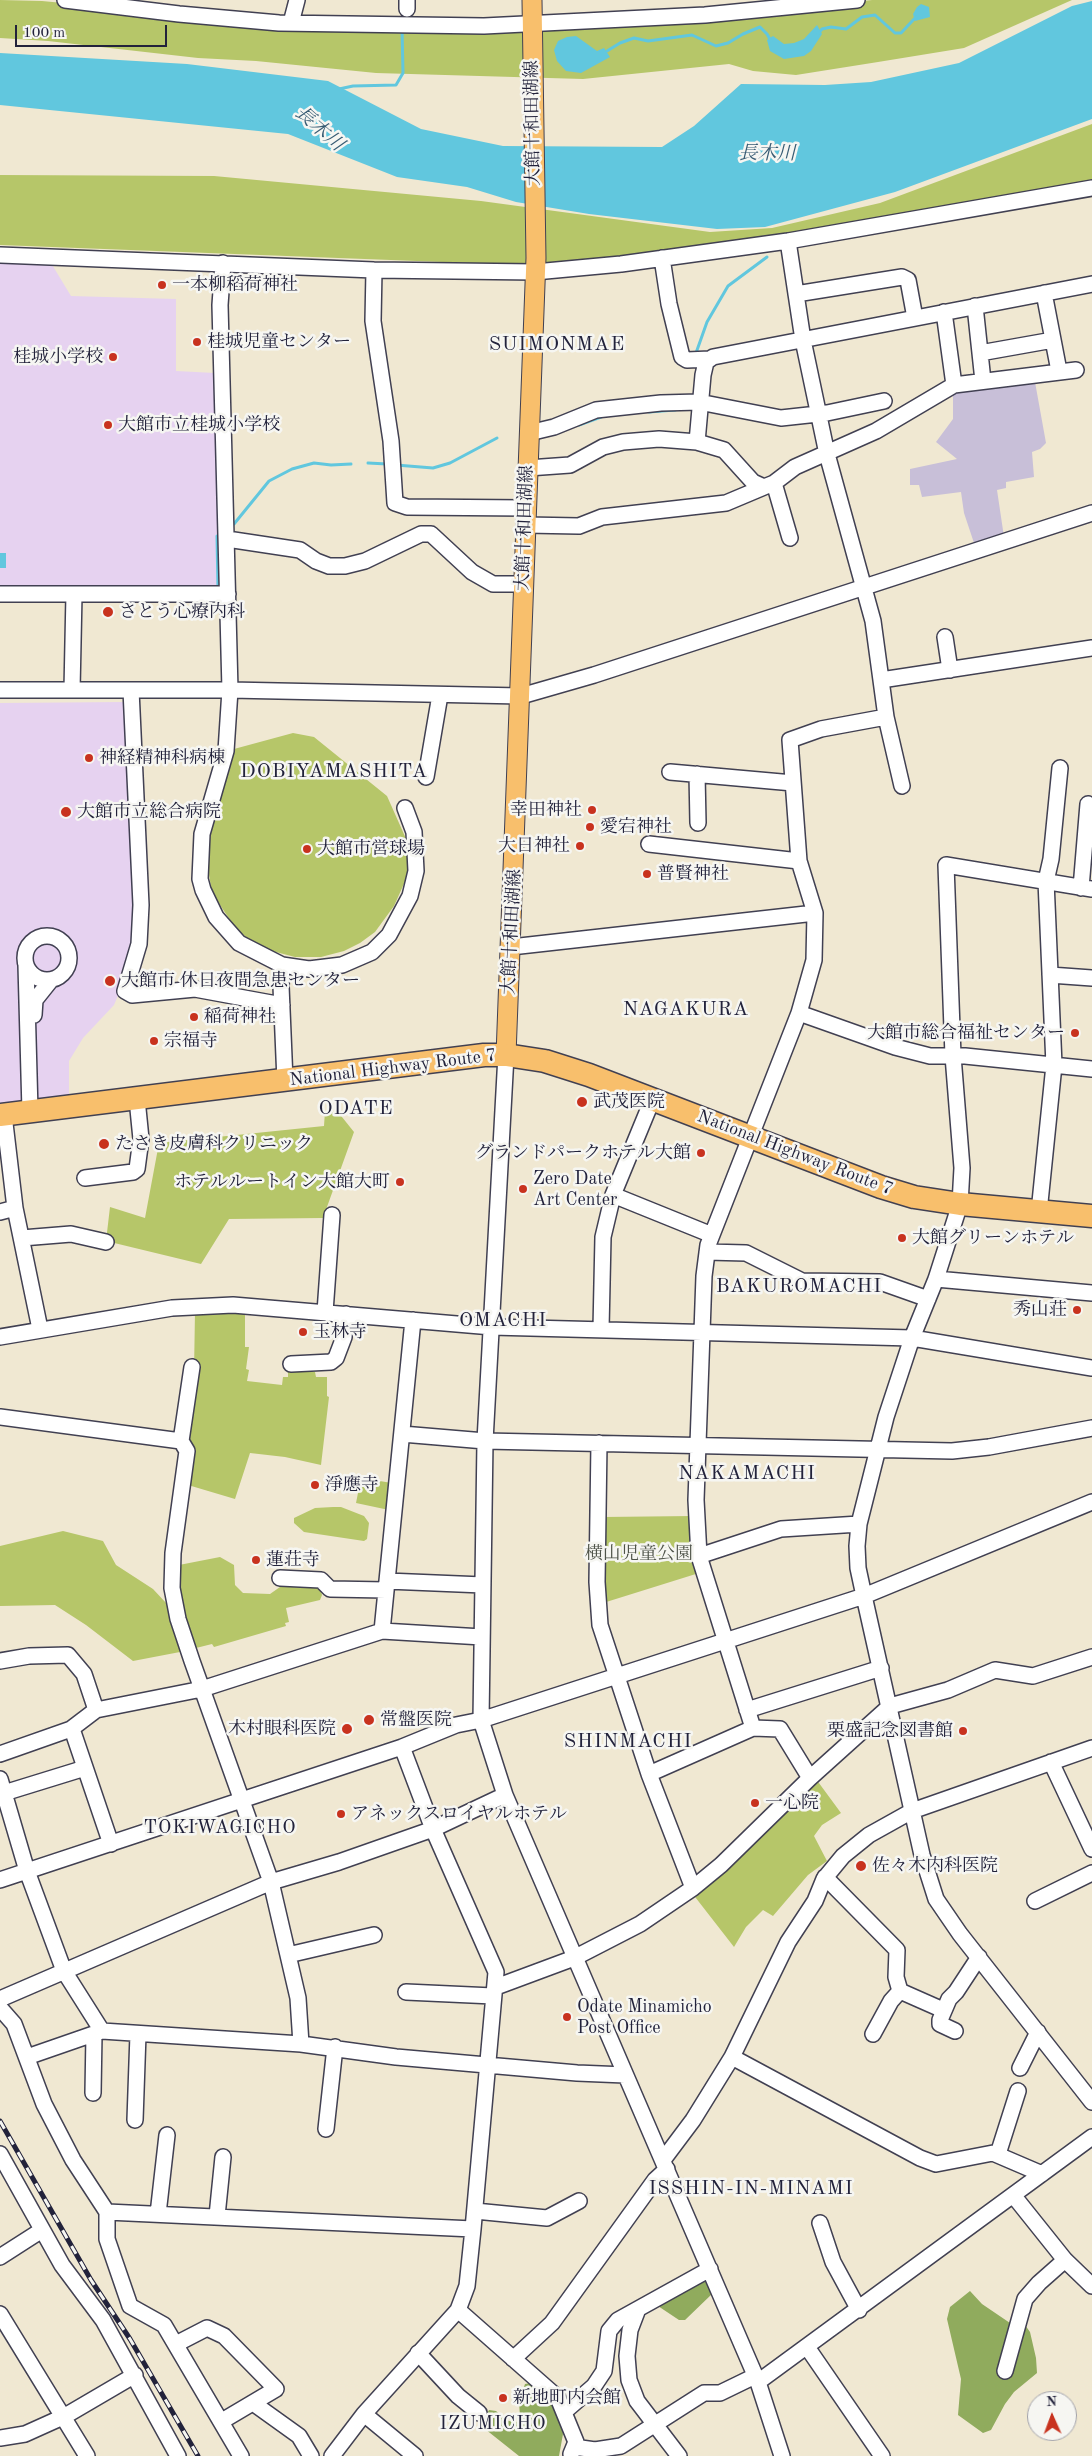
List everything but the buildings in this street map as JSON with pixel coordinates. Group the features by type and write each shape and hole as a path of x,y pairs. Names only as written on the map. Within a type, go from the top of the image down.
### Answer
{"highway":[{"name":"National Highway Route 7","path":"2,1115 484,1055 506,1055 545,1061 653,1098 881,1187 914,1197 960,1204 1092,1216"}],"main road":[{"name":"大館十和田湖線","path":"506,1055 536,265 532,0"}],"street":[{"path":"65,0 177,7 291,23 531,28 705,15 857,0"},
{"path":"291,23 296,0"},
{"path":"0,255 374,270 536,265 662,258 788,241 1092,188"},
{"path":"788,241 818,414 827,454 873,621 886,717 902,786"},
{"path":"662,258 669,304 682,357 687,360 710,360 1092,284"},
{"path":"223,263 220,305 230,690 226,751 202,834 200,879 202,890 216,917 234,937 255,952 282,965 309,969 342,965 372,952 389,935 410,896 416,871 414,832 405,808"},
{"path":"374,270 373,320 391,441 395,503 408,507 526,517 579,526 602,516 726,503 769,485 795,467 876,432 954,384 1076,370"},
{"path":"796,294 902,277 908,280 915,318"},
{"path":"1044,293 1059,371"},
{"path":"975,306 983,381"},
{"path":"944,312 954,384"},
{"path":"980,353 1053,340"},
{"path":"697,442 699,402 703,375 706,362 710,360"},
{"path":"529,433 554,428 596,410 661,403 699,402 781,418 818,414 884,401"},
{"path":"528,468 570,465 603,447 623,442 659,439 697,442 724,450 753,482 769,485"},
{"path":"769,485 790,538"},
{"path":"0,690 230,690 440,696 521,696 594,675 864,585 1092,513"},
{"path":"227,540 300,550 316,561 329,566 345,566 364,561 421,534 431,534 472,572 493,584 524,584"},
{"path":"0,594 228,594"},
{"path":"72,690 74,594"},
{"path":"945,637 950,670"},
{"path":"881,680 1092,648"},
{"path":"131,690 141,905 139,944 125,991 132,995 195,989 282,1005"},
{"path":"426,777 440,696"},
{"path":"753,1728 699,1556 696,1500 707,1252 799,1013 814,960 815,913 799,861 790,740 821,730 886,717"},
{"path":"1039,1212 1054,1065 1046,881 1051,859 1060,768"},
{"path":"670,772 793,783"},
{"path":"697,774 698,823"},
{"path":"1088,804 1087,889 946,865 953,1056 962,1168 960,1204 936,1279 912,1338 886,1418 859,1524 858,1568 922,1855 936,1899 1092,2102"},
{"path":"649,844 799,861"},
{"path":"511,947 815,913"},
{"path":"47,936 60,940 68,951 68,966 58,977 51,980 36,1000 34,1015 35,1111 26,951 34,940 47,936"},
{"path":"26,965 36,977 51,980"},
{"path":"282,965 285,1081"},
{"path":"1050,975 1092,978"},
{"path":"799,1013 895,1047 930,1056 953,1056 1092,1069"},
{"path":"506,1055 485,1441 481,1720 505,1795 757,2379 782,2456"},
{"path":"601,1329 603,1237 613,1194 653,1098"},
{"path":"85,1178 133,1172 137,1169 141,1139 137,1099"},
{"path":"2,1115 15,1208 40,1329"},
{"path":"613,1194 712,1235"},
{"path":"0,1212 15,1208"},
{"path":"325,1312 332,1215"},
{"path":"22,1238 71,1234 106,1242"},
{"path":"707,1252 746,1253 802,1280 880,1282 928,1298"},
{"path":"936,1279 1092,1293"},
{"path":"0,1337 172,1308 219,1304 492,1327 703,1331 912,1338 1092,1368"},
{"path":"291,1364 331,1362 336,1358 344,1337 346,1314"},
{"path":"382,1631 413,1320"},
{"path":"192,1367 181,1441 187,1451 173,1553 172,1588 178,1619 271,1882 298,1998 301,2044"},
{"path":"0,1417 181,1441"},
{"path":"402,1434 485,1441 952,1452 989,1448 1092,1428"},
{"path":"598,1443 597,1582 600,1625 648,1774 693,1888"},
{"path":"0,1880 241,1801 402,1746 456,1725 481,1720 864,1596 1092,1502"},
{"path":"699,1556 781,1530 859,1524"},
{"path":"280,1578 322,1580 330,1589 386,1585 483,1585"},
{"path":"0,1754 72,1729 96,1710 202,1689 382,1631 482,1637"},
{"path":"0,1662 29,1656 68,1655 84,1674 96,1710"},
{"path":"406,1992 494,1992 574,1958 640,1924 693,1888 721,1865 810,1778 890,1706 948,1690 995,1670 1033,1676 1092,1657"},
{"path":"747,1710 881,1668"},
{"path":"648,1774 753,1728 780,1729 810,1778"},
{"path":"72,1729 111,1844"},
{"path":"332,2456 364,2414 458,2310 467,2286 474,2229 496,1972 433,1829 402,1746"},
{"path":"513,2359 552,2323 655,2180 732,2057 788,1942 815,1901 825,1877 843,1856 869,1835 912,1811 1092,1748"},
{"path":"1052,1762 1092,1849"},
{"path":"85,1768 3,1797 27,1871 64,1971 98,2033 94,2092"},
{"path":"0,1999 271,1882 339,1862 433,1829 505,1795"},
{"path":"1035,1901 1092,1874"},
{"path":"825,1877 897,1950 896,1977 900,1991"},
{"path":"288,1955 374,1934"},
{"path":"955,2031 940,2024 943,2010 979,1957"},
{"path":"900,1991 943,2010"},
{"path":"873,2034 891,2001 900,1991"},
{"path":"0,2008 14,2024 44,2104 73,2160 107,2212 106,2239 130,2306 164,2325 241,2456"},
{"path":"1020,2068 1038,2032"},
{"path":"27,2057 98,2033 138,2034 301,2044 396,2056 577,2073 625,2075"},
{"path":"135,2120 138,2034"},
{"path":"326,2129 335,2047"},
{"path":"732,2057 936,2164 993,2153 1042,2174"},
{"path":"998,2154 1018,2091"},
{"path":"158,2214 167,2135"},
{"path":"458,2310 558,2398 576,2442 572,2451 621,2446 704,2393 720,2393 757,2379 807,2347 1092,2137"},
{"path":"0,2154 22,2190 62,2265 104,2320 178,2456"},
{"path":"217,2216 223,2157"},
{"path":"1013,2195 1065,2260 1092,2286"},
{"path":"475,2212 547,2218 579,2201"},
{"path":"107,2212 474,2229"},
{"path":"820,2223 833,2262 859,2310"},
{"path":"0,2257 42,2230"},
{"path":"1005,2371 1025,2299 1039,2283 1065,2260"},
{"path":"564,2412 594,2386 604,2371 609,2331 618,2320 710,2268"},
{"path":"638,2309 630,2330 627,2356 628,2380 637,2401 679,2456"},
{"path":"0,2314 87,2456"},
{"path":"176,2344 207,2328 224,2336 276,2390 222,2421"},
{"path":"807,2347 882,2456"},
{"path":"418,2354 458,2396 479,2413"},
{"path":"0,2438 25,2434 64,2416 135,2375"},
{"path":"253,2403 299,2436 311,2456"},
{"path":"364,2414 415,2456"}],"shaded area":[{"name":"大館市立桂城小学校","path":"0,262 51,263 71,296 176,299 176,371 215,373 222,590 0,591"},
{"path":"1035,382 1046,443 1040,449 1032,452 1034,477 1006,482 1006,488 997,490 1004,537 975,546 964,513 961,492 922,497 919,485 910,485 910,469 957,459 936,442 953,419 953,393"},
{"name":"大館市立総合病院","path":"125,702 138,922 128,972 114,1005 83,1038 69,1061 69,1097 0,1106 0,703"}],"green space":[{"path":"0,0 42,1 315,27 838,4 872,0 1072,0 964,48 878,62 796,75 753,71 729,64 583,79 376,73 256,61 198,58 48,41 0,38"},
{"path":"1092,124 1092,182 788,239 547,266 0,245 0,175 214,176 481,201 710,232 772,228 880,203"},
{"name":"大館市営球場","path":"293,733 314,737 387,796 407,841 407,877 394,906 375,932 360,943 344,951 321,957 295,957 272,951 249,940 234,926 212,893 208,869 207,841 234,749"},
{"path":"325,1111 338,1112 354,1132 323,1218 229,1219 201,1264 106,1241 110,1207 145,1218 159,1143 324,1126"},
{"path":"245,1311 245,1347 249,1347 246,1369 249,1370 247,1381 282,1385 283,1377 288,1377 288,1371 315,1372 316,1377 327,1377 327,1396 329,1397 321,1465 285,1457 250,1453 235,1499 188,1485 193,1445 184,1443 194,1372 195,1312"},
{"path":"361,1478 392,1483 389,1510 356,1503"},
{"path":"341,1507 364,1516 369,1523 367,1539 364,1541 304,1532 294,1523 294,1518 315,1508"},
{"name":"横山児童公園","path":"693,1516 699,1573 603,1603 603,1517"},
{"path":"63,1531 103,1541 116,1565 153,1589 167,1604 180,1652 133,1661 86,1625 55,1605 0,1606 0,1546"},
{"path":"220,1557 234,1565 235,1585 243,1593 270,1594 280,1587 284,1581 319,1583 322,1595 320,1600 286,1608 289,1622 285,1623 286,1626 214,1647 212,1644 196,1648 186,1624 178,1588 179,1565"},
{"path":"816,1779 841,1813 822,1825 814,1836 827,1861 808,1875 773,1916 763,1910 746,1927 734,1947 692,1893"},
{"path":"702,2279 706,2281 712,2294 685,2320 679,2320 658,2306 658,2302"},
{"path":"970,2291 982,2304 1010,2323 1025,2325 1030,2332 1036,2358 1037,2373 1014,2392 991,2430 983,2433 958,2415 961,2379 947,2319 950,2307"},
{"path":"531,2383 546,2394 562,2422 563,2434 559,2456 519,2456 485,2429 482,2422 489,2410 496,2411 506,2420 516,2423 520,2416 519,2402 525,2384"}],"water":[{"name":"長木川","path":"1092,1 1092,119 895,192 765,227 717,229 589,214 516,202 467,187 397,177 288,134 0,105 0,53 187,64 328,81 421,129 503,146 662,147 694,126 741,84 825,85 871,82 959,63 1072,6"},
{"path":"921,4 929,7 930,17 915,21 913,14"},
{"path":"817,25 822,34 811,51 804,56 784,59 770,51 767,40 773,36 784,44 794,43 804,39"},
{"path":"576,36 597,51 604,48 610,57 581,73 566,71 557,61 554,50 558,41"},
{"path":"0,553 6,553 6,568 0,568"}],"waterway":[{"path":"818,34 822,29 831,27 846,29 862,17 875,15 895,33 901,33 916,17"},
{"path":"607,51 620,43 634,38 648,41 692,35 716,46 728,43 760,27 771,41"},
{"path":"339,89 353,86 396,85 403,73 402,28"},
{"path":"696,353 707,322 728,286 767,257"},
{"path":"649,412 675,410"},
{"path":"579,425 601,417"},
{"path":"396,465 433,468 450,463 497,438"},
{"path":"234,524 269,481 292,469 314,463 331,465 351,464"},
{"path":"368,463 387,464"},
{"path":"217,536 218,589"}],"railway":[{"path":"0,2121 91,2280 130,2339 198,2456"}],"place":[{"name":"一本柳稻荷神社","path":"162,285"},
{"name":"桂城児童センター","path":"197,342"},
{"name":"桂城小学校","path":"113,357"},
{"name":"大館市立桂城小学校","path":"108,425"},
{"name":"さとう心療内科","path":"108,612"},
{"name":"神経精神科病棟","path":"89,758"},
{"name":"幸田神社","path":"592,810"},
{"name":"大館市立総合病院","path":"66,812"},
{"name":"愛宕神社","path":"590,827"},
{"name":"大日神社","path":"580,846"},
{"name":"大館市営球場","path":"307,849"},
{"name":"普賢神社","path":"647,874"},
{"name":"大館市 休日夜間急患センター","path":"110,981"},
{"name":"稲荷神社","path":"194,1017"},
{"name":"大館市総合福祉センター","path":"1075,1033"},
{"name":"宗福寺","path":"154,1041"},
{"name":"武茂医院","path":"582,1102"},
{"name":"たさき皮膚科クリニック","path":"104,1144"},
{"name":"グランドパークホテル大館","path":"701,1153"},
{"name":"ホテルルートイン大館大町","path":"400,1182"},
{"name":"Zero Date Art Center","path":"523,1189"},
{"name":"大館グリーンホテル","path":"902,1238"},
{"name":"秀山荘","path":"1077,1310"},
{"name":"玉林寺","path":"303,1332"},
{"name":"淨應寺","path":"315,1485"},
{"name":"蓮荘寺","path":"256,1560"},
{"name":"常盤医院","path":"369,1720"},
{"name":"木村眼科医院","path":"347,1729"},
{"name":"栗盛記念図書館","path":"963,1731"},
{"name":"一心院","path":"755,1803"},
{"name":"アネックスロイヤルホテル","path":"341,1814"},
{"name":"佐々木内科医院","path":"861,1866"},
{"name":"Odate Minamicho Post Office","path":"567,2017"},
{"name":"新地町内会館","path":"503,2398"}],"district":[{"name":"SUIMONMAE","path":"557,345"},
{"name":"DOBIYAMASHITA","path":"334,772"},
{"name":"NAGAKURA","path":"686,1010"},
{"name":"ODATE","path":"356,1109"},
{"name":"BAKUROMACHI","path":"799,1287"},
{"name":"OMACHI","path":"503,1321"},
{"name":"NAKAMACHI","path":"747,1474"},
{"name":"SHINMACHI","path":"628,1742"},
{"name":"TOKIWAGICHO","path":"220,1828"},
{"name":"ISSHIN-IN-MINAMI","path":"751,2189"},
{"name":"IZUMICHO","path":"493,2424"}]}
